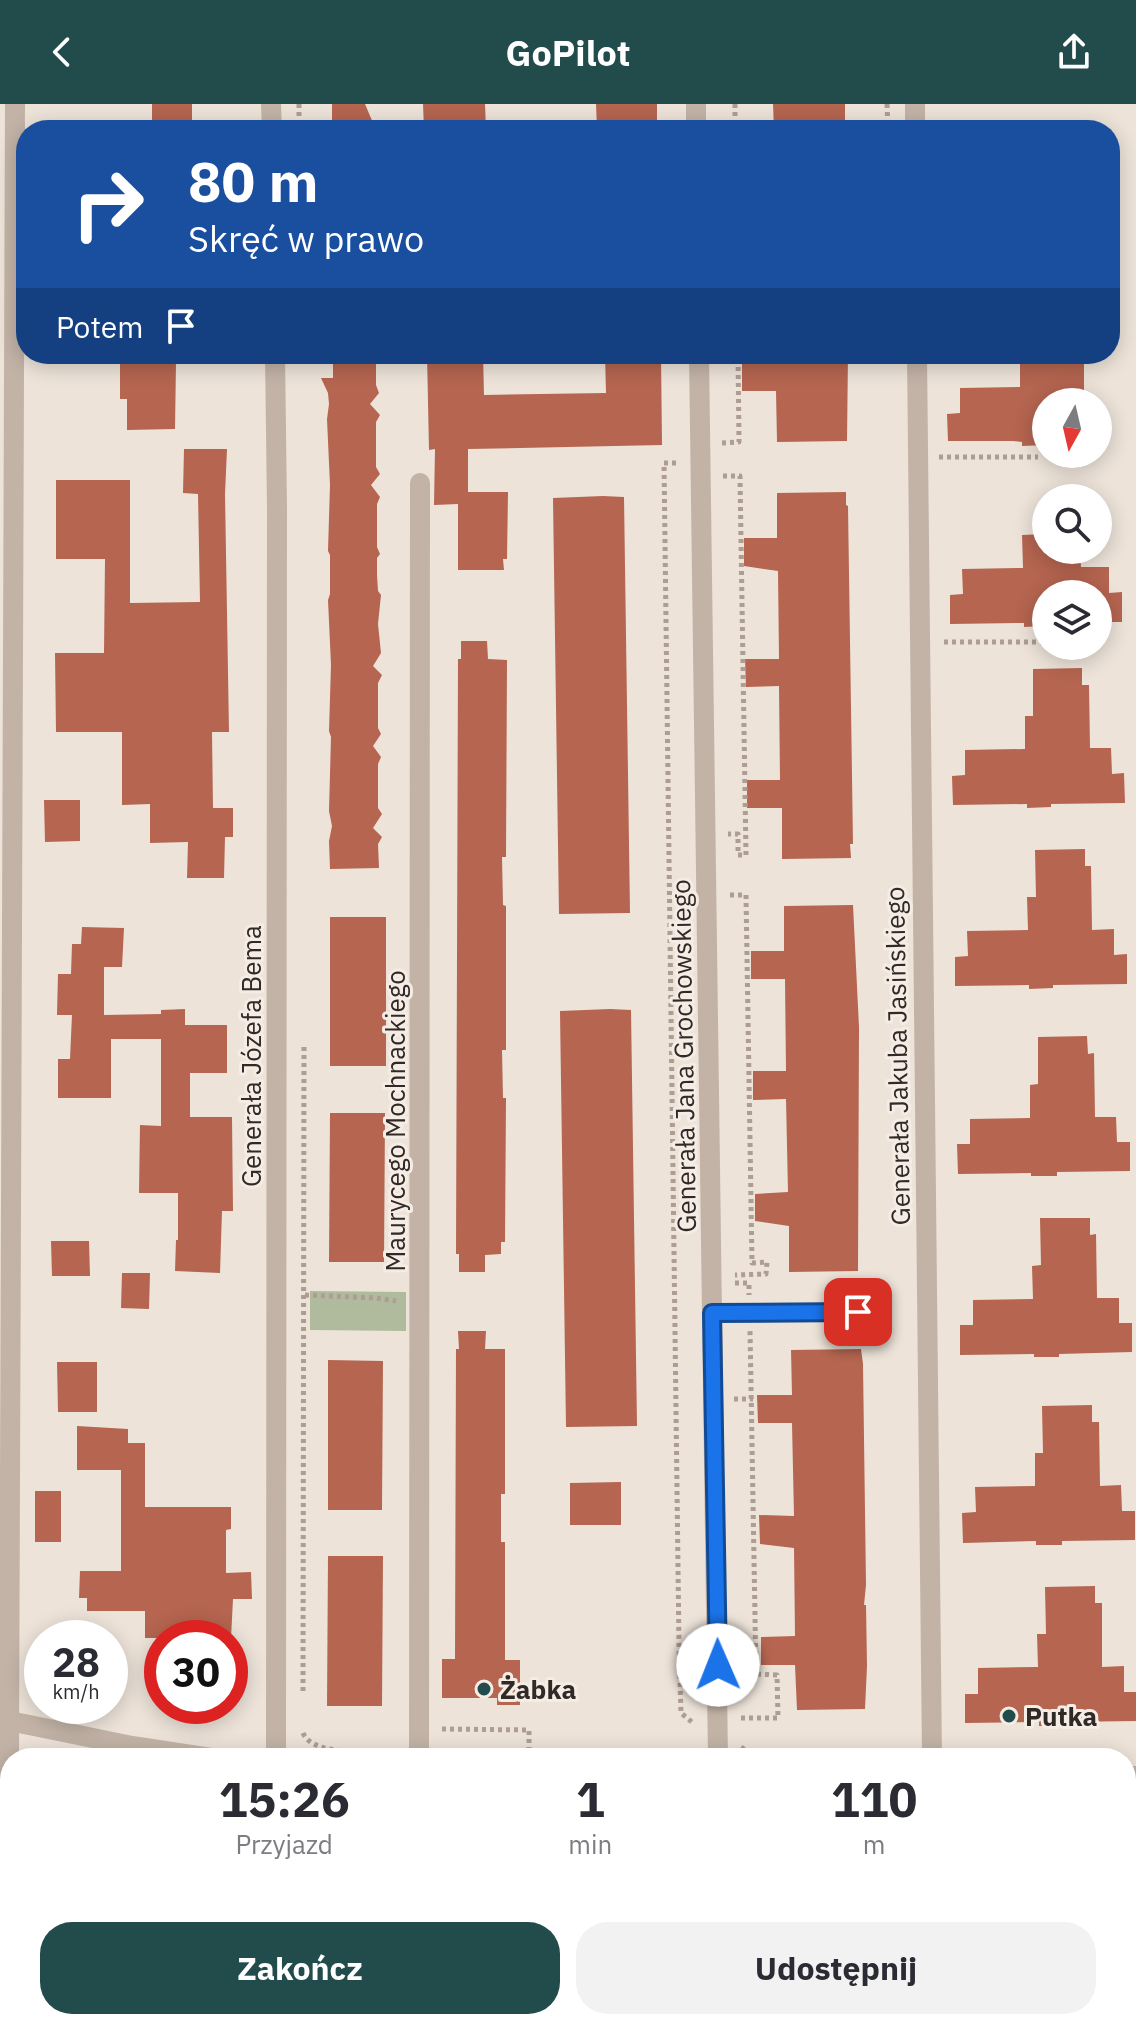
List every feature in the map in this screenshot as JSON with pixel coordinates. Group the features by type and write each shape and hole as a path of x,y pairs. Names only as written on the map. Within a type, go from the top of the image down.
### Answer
{"street":[{"path":"4,1748 15,104"},
{"name":"Generała Józefa Bema","path":"275,364 276,1748"},
{"name":"Generała Jana Grochowskiego","path":"699,364 718,1748"},
{"name":"Generała Jakuba Jasińskiego","path":"917,364 932,1748"},
{"name":"Maurycego Mochnackiego","path":"419,1748 420,483"},
{"path":"4,1720 145,1748"}],"lane":[{"path":"712,1313 885,1312"}],"path":[{"path":"722,451 722,442 739,442 738,364"},
{"path":"929,457 1032,457"},
{"path":"684,463 664,463 664,495 679,1646 681,1713 694,1725 695,1735"},
{"path":"722,468 722,476 740,476 746,855 738,855 738,834 728,834 728,848"},
{"path":"932,642 1032,642"},
{"path":"729,886 729,895 746,895 752,1263 767,1262 766,1274 732,1275 732,1283 749,1283 749,1291"},
{"path":"303,1704 304,1040"},
{"path":"305,1295 376,1298 420,1307"},
{"path":"738,1724 739,1718 778,1718 777,1675 756,1674 750,1329"},
{"path":"303,1720 303,1736 321,1748"},
{"path":"418,1729 529,1730 529,1748"}],"green space":[{"path":"310,1291 406,1292 406,1331 310,1330"}],"building":[{"path":"152,104 192,104 192,120 152,120"},
{"path":"332,104 365,104 372,120 332,120"},
{"path":"423,104 485,104 486,120 424,120"},
{"path":"596,104 657,104 657,120 597,120"},
{"path":"773,104 845,104 845,120 774,120"},
{"path":"120,364 176,364 175,429 127,430 127,399 120,399"},
{"path":"333,364 376,364 379,393 370,404 380,415 376,422 376,467 380,474 371,485 380,497 377,504 377,547 380,554 377,558 377,575 381,595 378,624 381,653 373,666 382,675 378,683 378,728 381,734 373,746 381,757 378,764 378,808 382,814 373,828 382,837 378,844 379,868 330,869 329,404 321,378 333,378"},
{"path":"427,364 483,364 484,395 606,393 605,364 661,364 662,445 468,449 468,492 508,492 507,559 503,559 504,570 458,570 458,504 434,505 435,449 429,450"},
{"path":"742,364 848,364 847,441 777,442 776,391 742,391"},
{"path":"1020,364 1084,364 1084,388 1032,388 1032,446 1022,446 1022,442 1013,441 948,441 947,414 960,413 960,388 1020,387"},
{"path":"184,449 227,449 229,732 212,732 213,808 233,808 233,837 225,837 224,878 187,878 188,842 150,843 150,804 122,805 122,732 56,732 55,653 104,653 105,559 56,559 56,480 130,480 130,603 200,602 198,494 183,493"},
{"path":"846,492 851,858 782,859 782,808 747,808 747,780 780,780 779,686 746,687 745,659 779,659 778,571 744,566 744,538 777,538 777,493"},
{"path":"624,497 630,913 559,914 553,498"},
{"path":"1022,535 1032,535 1032,564 1109,567 1109,580 1032,580 1032,627 1024,627 1024,623 950,624 950,595 963,594 962,569 1023,568"},
{"path":"1122,592 1122,622 1112,622 1112,593"},
{"path":"461,641 487,641 488,659 507,660 506,857 502,857 503,905 506,906 506,1050 502,1050 503,1098 506,1098 505,1242 501,1242 501,1254 485,1255 485,1272 459,1272 459,1254 456,1254 458,659 461,659"},
{"path":"1082,668 1082,685 1089,685 1090,748 1111,748 1112,774 1124,773 1125,803 1051,804 1051,807 1027,808 1027,804 953,805 952,776 965,775 965,750 1025,749 1025,716 1033,716 1033,669"},
{"path":"44,800 80,800 80,841 45,842"},
{"path":"1085,849 1085,866 1091,866 1092,930 1114,929 1114,955 1127,954 1127,984 1053,985 1053,988 1029,989 1029,985 955,986 955,957 968,956 967,931 1028,930 1027,897 1036,897 1035,850"},
{"path":"853,905 859,1027 858,1271 789,1272 789,1226 755,1221 755,1194 788,1192 786,1099 753,1100 753,1071 786,1071 785,979 751,979 751,951 784,951 784,906"},
{"path":"330,917 386,917 386,1066 330,1066"},
{"path":"82,927 124,928 122,967 104,967 104,1015 161,1014 161,1010 185,1009 185,1025 227,1025 227,1073 190,1073 190,1117 232,1117 233,1211 222,1211 220,1273 175,1271 178,1193 139,1193 140,1125 161,1126 161,1039 111,1039 111,1098 58,1098 58,1059 70,1059 72,1015 57,1015 58,974 71,974 72,944 81,944"},
{"path":"631,1010 637,1426 566,1427 560,1011"},
{"path":"1087,1036 1088,1054 1094,1053 1095,1117 1116,1117 1117,1142 1130,1142 1130,1171 1057,1172 1057,1176 1031,1176 1031,1173 958,1174 957,1144 970,1144 970,1119 1030,1118 1030,1085 1038,1084 1038,1037"},
{"path":"330,1113 385,1113 384,1262 329,1262"},
{"path":"1040,1218 1090,1218 1090,1235 1096,1234 1097,1298 1119,1298 1119,1323 1132,1323 1132,1352 1059,1354 1059,1357 1034,1357 1034,1354 960,1355 960,1325 973,1325 973,1300 1033,1299 1032,1266 1041,1265"},
{"path":"51,1241 89,1241 90,1276 52,1276"},
{"path":"122,1273 150,1273 149,1309 121,1308"},
{"path":"458,1331 486,1331 485,1349 505,1349 505,1494 501,1494 501,1542 505,1542 505,1660 520,1660 520,1705 497,1705 497,1698 442,1698 442,1659 455,1659"},
{"path":"861,1349 867,1666 865,1709 797,1710 795,1665 761,1665 761,1637 795,1636 794,1548 760,1544 759,1515 794,1516 792,1423 758,1423 757,1395 792,1395 791,1350"},
{"path":"328,1360 383,1361 382,1510 328,1510"},
{"path":"57,1362 97,1362 97,1412 58,1412"},
{"path":"1092,1405 1092,1422 1099,1422 1100,1486 1121,1485 1122,1511 1135,1511 1135,1540 1062,1541 1062,1545 1036,1545 1036,1541 963,1543 962,1513 976,1512 975,1487 1035,1486 1035,1453 1043,1453 1042,1406"},
{"path":"77,1426 128,1429 128,1443 145,1443 145,1507 231,1507 231,1529 226,1530 226,1573 251,1572 252,1599 233,1599 232,1620 145,1620 145,1611 87,1611 87,1598 79,1598 80,1571 121,1571 121,1470 77,1470"},
{"path":"621,1482 621,1525 570,1525 570,1483"},
{"path":"35,1491 61,1491 61,1542 35,1542"},
{"path":"328,1556 383,1556 382,1706 327,1706"},
{"path":"1095,1586 1095,1603 1102,1603 1102,1667 1124,1666 1124,1692 1136,1692 1136,1721 1064,1722 1064,1726 1039,1726 1039,1722 965,1723 965,1694 978,1694 978,1668 1038,1667 1037,1634 1046,1634 1045,1587"}],"place":[{"name":"Żabka","path":"484,1689"},
{"name":"Putka","path":"1009,1716"}],"route":[{"path":"718,1665 712,1313 858,1312"}]}
